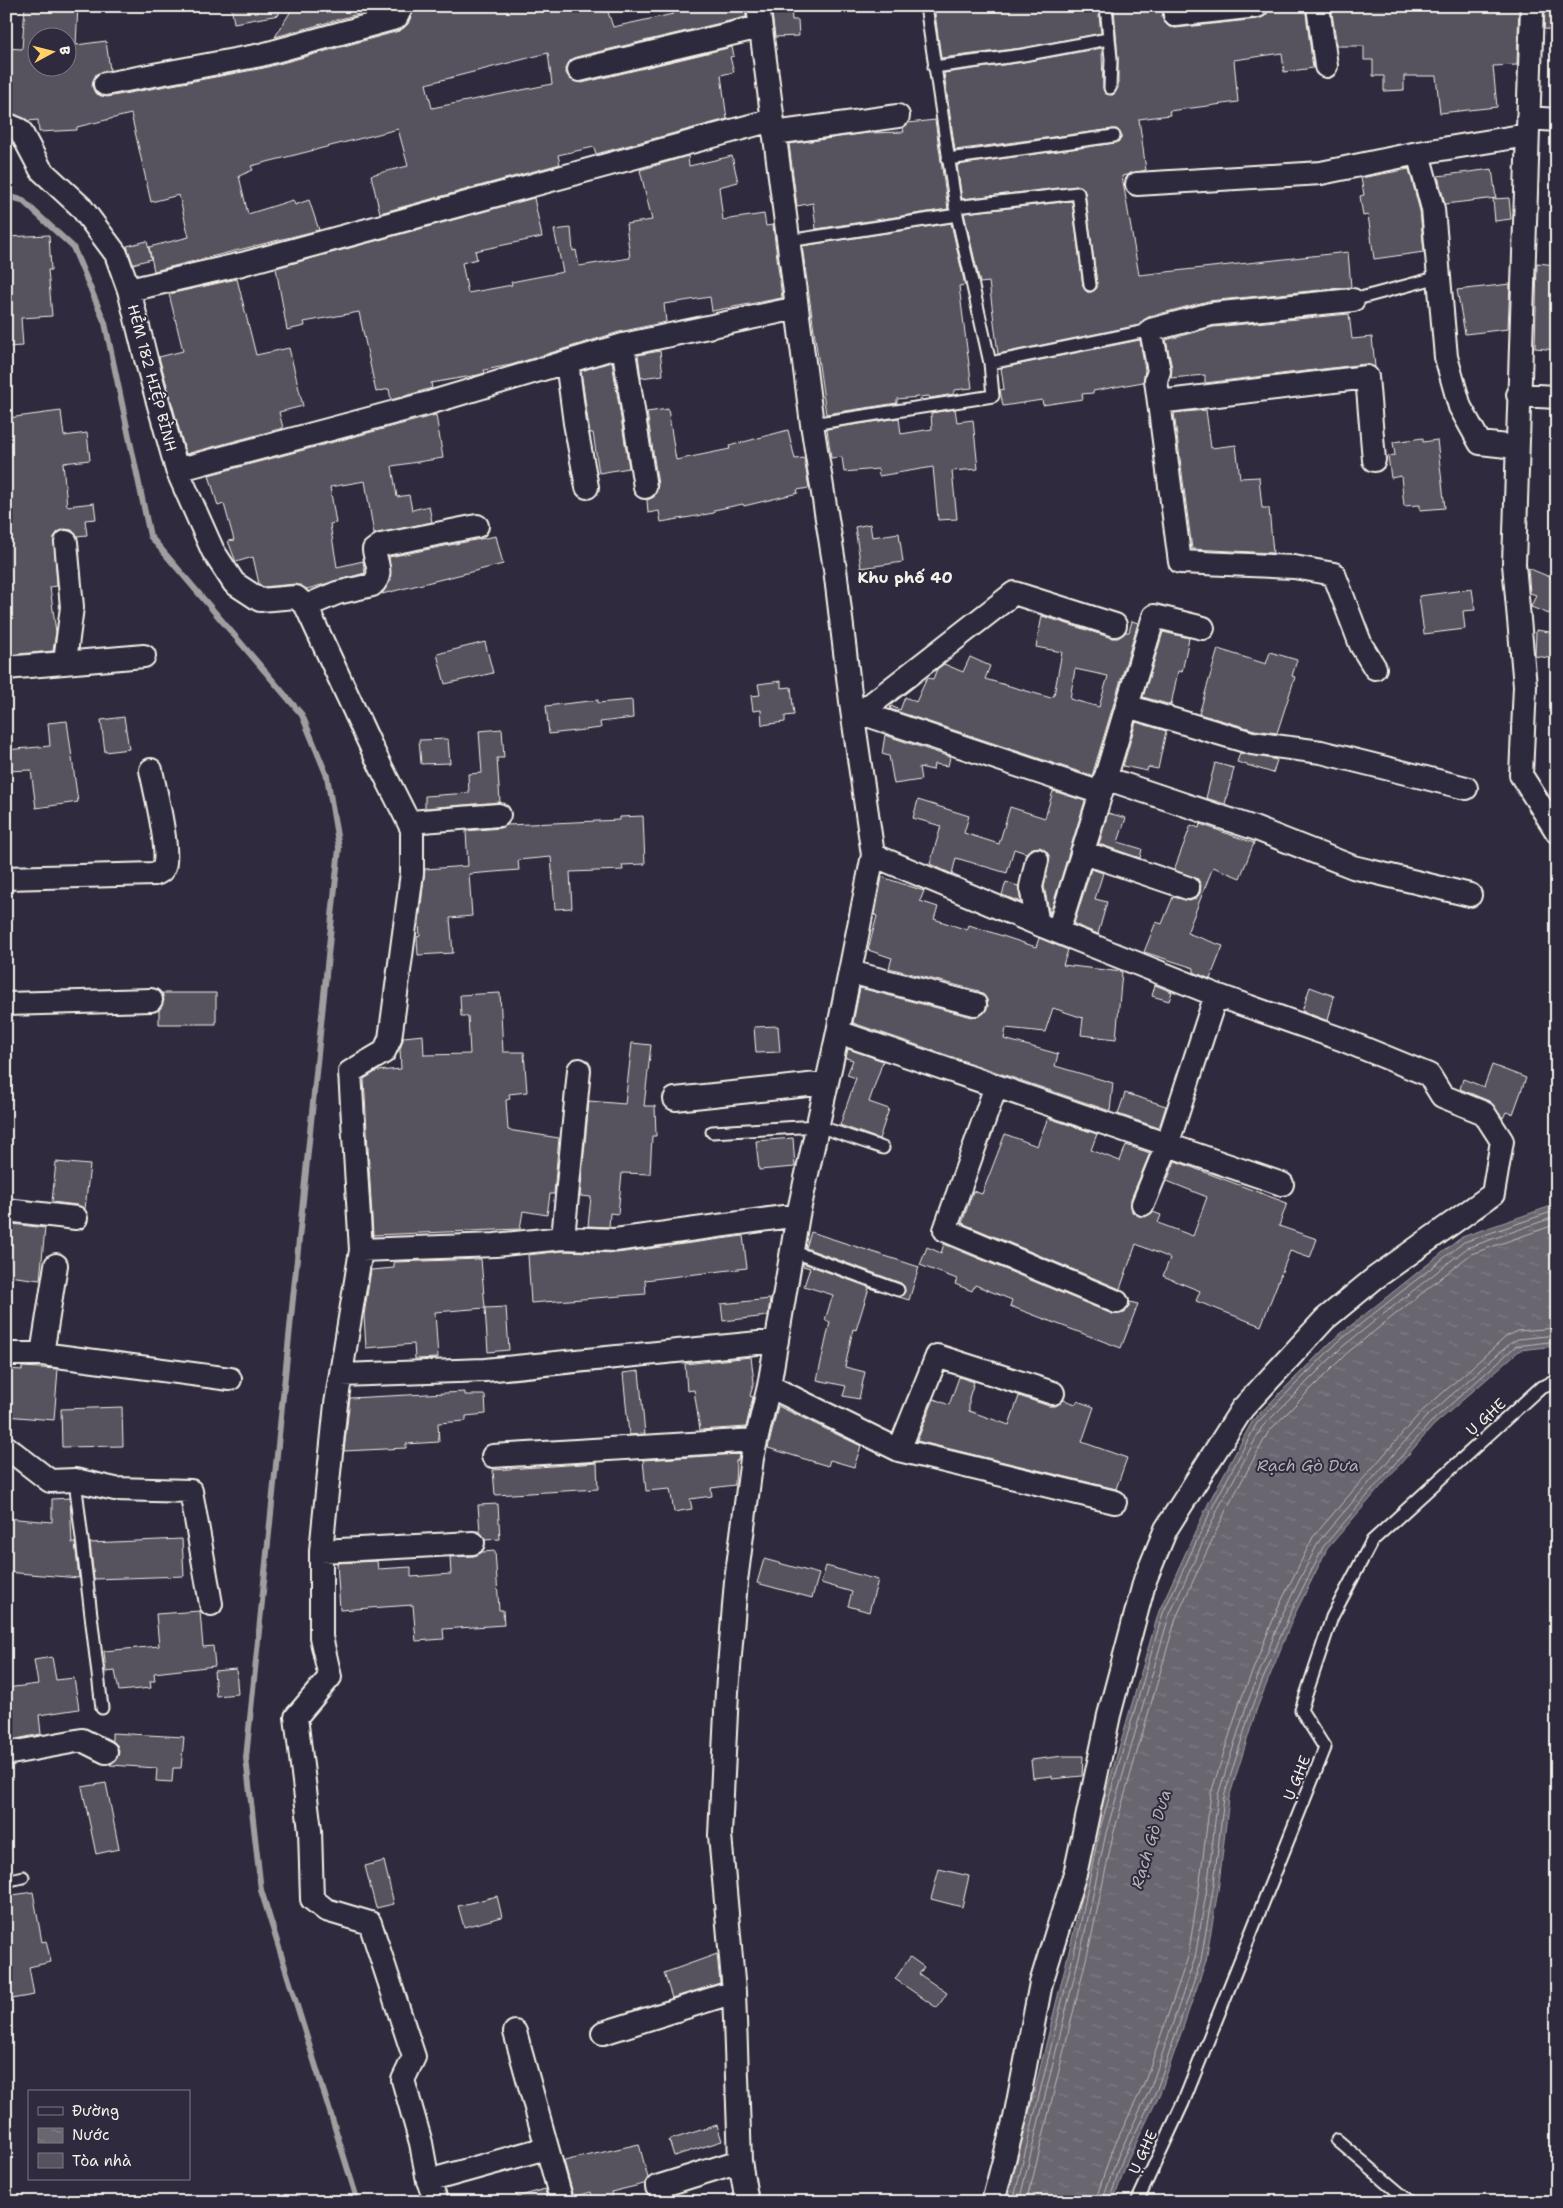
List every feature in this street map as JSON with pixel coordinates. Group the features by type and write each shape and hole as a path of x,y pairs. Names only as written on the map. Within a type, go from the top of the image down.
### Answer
{"street":[{"path":"105,84 261,55 396,18 402,6"},
{"path":"1175,15 1257,6"},
{"path":"1318,6 1326,66"},
{"path":"1532,6 1516,447 1514,564 1525,686 1521,774 1553,822"},
{"path":"579,70 759,17 812,424 856,711 873,855 838,1032 798,1215 769,1386 756,1440 736,1581 727,1692 720,1826 734,1992 740,2161 747,2202"},
{"path":"130,290 242,264 773,126 898,116"},
{"path":"1137,184 1321,173 1370,164 1557,120"},
{"name":"HẺM 182 HIỆP BÌNH","path":"6,124 20,130 41,170 81,207 116,254 130,290 146,359 177,470 212,551 234,583 260,600 296,596 306,606"},
{"path":"1418,152 1433,210 1446,357 1460,407 1480,444 1516,447"},
{"path":"1353,300 1211,314 1151,330 1159,371 1156,380 1180,562 1294,567 1334,574 1361,645 1375,668"},
{"path":"177,470 429,402 623,346 797,308"},
{"path":"623,346 645,487"},
{"path":"567,362 575,423 587,487"},
{"path":"1159,402 1367,377 1374,460"},
{"path":"1518,395 1557,397"},
{"path":"437,2202 428,2181 421,2143 403,2080 414,2057 370,1923 326,1910 312,1899 310,1830 296,1717 330,1677 321,1637 321,1550 340,1375 361,1250 350,1072 384,1052 390,1039 412,874 414,843 410,822 375,755 306,606 337,593 372,584 376,581 379,572 374,550 381,545 477,526"},
{"path":"65,661 72,607 66,542"},
{"path":"856,711 1014,593 1114,624"},
{"path":"1048,928 1082,852 1154,616 1203,628"},
{"path":"6,668 65,661 144,656"},
{"path":"1127,706 1252,743 1321,752 1466,788"},
{"path":"856,711 1254,828 1352,867 1470,895"},
{"path":"6,878 155,874 161,872 164,866 165,851 151,770"},
{"path":"410,822 499,815"},
{"path":"1082,852 1188,888"},
{"path":"873,855 1216,995 1341,1039 1428,1075 1442,1096 1484,1113 1502,1141 1494,1194 1376,1278 1326,1319 1242,1408 1166,1529 1145,1580 1109,1715 1076,1870 1041,1983 1015,2118 992,2202"},
{"path":"1037,860 1031,887 1048,928"},
{"path":"850,972 975,1004"},
{"path":"1143,1204 1167,1145 1216,995"},
{"path":"6,1004 151,1000"},
{"path":"838,1032 1282,1184"},
{"path":"563,1238 579,1070"},
{"path":"674,1099 827,1083"},
{"path":"996,1086 945,1229 1117,1302"},
{"path":"6,1210 76,1218"},
{"path":"361,1250 495,1245 563,1238 614,1240 798,1215"},
{"path":"42,1354 56,1265"},
{"path":"340,1375 485,1370 776,1342"},
{"path":"6,1354 42,1354 230,1379"},
{"path":"899,1450 937,1356 1053,1393"},
{"path":"769,1386 899,1450 1116,1502"},
{"path":"493,1456 756,1440"},
{"path":"6,1447 50,1480 75,1480 115,1488 191,1491 211,1604"},
{"path":"321,1550 474,1543"},
{"path":"6,1754 82,1740 106,1752"},
{"path":"603,2033 734,1992"},
{"path":"515,2032 562,2202"},
{"path":"428,2181 546,2148"},
{"path":"657,2187 740,2161"}],"lane":[{"path":"812,424 993,396 990,364 956,211 926,6"},
{"path":"1106,6 1111,59 1110,88"},
{"path":"934,67 1023,55 1108,39"},
{"path":"948,159 1114,136"},
{"path":"788,241 956,211 1078,193 1090,285"},
{"path":"1353,300 1439,278"},
{"path":"990,364 1151,330"},
{"path":"712,1132 818,1126 883,1148"},
{"path":"792,1251 898,1290"},
{"name":"Ụ GHE","path":"1137,2202 1183,2103 1325,1748 1301,1710 1332,1617 1372,1541 1541,1387 1557,1381"},
{"path":"75,1480 102,1708"},
{"path":"6,1881 23,1877"},
{"path":"1337,2140 1410,2202"}],"water":[{"name":"Rạch Gò Dưa","path":"1557,1204 1557,1346 1520,1350 1433,1426 1327,1549 1293,1618 1257,1708 1229,1798 1219,1884 1206,1961 1161,2091 1128,2160 1113,2202 1007,2202 1073,1935 1095,1830 1159,1611 1209,1502 1253,1420 1334,1339 1462,1237"}],"building":[{"path":"25,6 78,6 77,28 28,28 28,78 78,78 78,45 106,41 110,70 96,74 92,86 95,93 107,97 264,68 399,31 408,24 415,6 606,6 613,27 673,14 673,6 745,6 746,17 576,57 566,67 566,73 570,79 582,83 732,47 734,56 730,57 734,72 721,75 727,119 596,154 594,147 558,155 560,164 380,213 371,175 408,166 398,129 251,166 253,170 239,176 248,214 293,200 295,205 309,200 319,230 154,271 149,247 189,237 179,195 151,202 131,114 77,127 77,130 39,132 38,120 28,121 6,111 6,48 22,49","holes":["548,53 552,84 432,108 426,84"]},
{"path":"231,6 279,6 279,15 234,23"},
{"path":"294,6 387,6 275,37"},
{"path":"771,6 791,6 792,20 798,20 799,36 775,37"},
{"path":"934,6 1098,6 1101,33 1022,48 941,58"},
{"path":"1166,6 1162,16 1164,22 1169,27 1176,28 1258,19 1265,16 1270,6 1305,6 1313,68 1284,72 1282,53 1234,60 1238,102 1169,111 1170,115 1139,119 1146,170 1122,176 1139,275 1348,252 1351,287 1208,301 1148,317 1139,325 998,354 989,282 980,283 964,213 1072,201 1083,286 1087,292 1091,292 1097,288 1097,284 1085,192 1081,186 1077,186 962,199 957,165 1115,143 1121,139 1121,134 1117,129 1113,129 955,150 944,73 1024,62 1102,48 1103,88 1106,94 1113,95 1118,88 1114,8"},
{"path":"1519,6 1517,65 1493,66 1497,107 1440,113 1436,76 1404,76 1404,90 1384,91 1384,76 1373,76 1373,60 1364,60 1364,46 1337,46 1331,7"},
{"path":"1545,9 1557,9 1557,30 1544,29"},
{"path":"935,120 948,209 816,229 813,203 797,206 789,144 868,133 904,132 903,128 908,123"},
{"path":"688,156 689,166 732,156 738,182 719,187 723,220 764,214 766,226 773,225 782,298 712,311 710,297 664,304 666,322 619,332 511,365 484,370 485,373 478,375 431,383 432,388 391,400 389,389 376,392 359,312 304,322 305,326 287,330 276,268 534,198 542,237 475,251 477,259 462,263 468,293 512,285 511,282 563,272 554,230 571,228 573,251 576,250 579,266 630,258 626,224 652,220 640,170"},
{"path":"1409,169 1420,211 1424,252 1374,259 1368,215 1363,216 1360,196 1364,195 1361,178"},
{"path":"1492,169 1496,198 1445,204 1438,176"},
{"path":"1509,198 1511,219 1495,221 1493,199"},
{"path":"951,223 965,285 959,286 972,388 954,390 954,394 930,398 929,396 897,399 897,403 826,414 802,246"},
{"path":"49,235 51,270 48,270 52,316 21,318 23,346 6,347 6,237"},
{"path":"147,241 151,259 133,264 127,246"},
{"path":"1537,263 1557,265 1557,350 1535,348"},
{"path":"237,279 256,355 289,348 303,406 279,412 283,428 186,454 159,357 183,351 169,294"},
{"path":"1510,284 1508,329 1465,334 1457,290"},
{"path":"1349,314 1352,339 1372,337 1375,367 1365,364 1205,383 1205,375 1171,378 1172,368 1166,340 1213,327"},
{"path":"1140,340 1145,370 1143,382 1082,394 1083,399 1043,405 1042,400 1003,406 1000,390 1004,389 1001,368"},
{"path":"660,351 663,375 641,378 638,355"},
{"path":"612,362 629,468 599,473 593,433 590,433 581,371"},
{"path":"668,409 676,460 730,449 729,446 788,430 795,459 804,458 809,488 797,490 798,493 744,506 743,504 714,510 714,513 661,522 659,511 648,513 647,500 654,497 658,485 647,412"},
{"path":"955,409 957,422 973,420 978,469 952,471 957,519 938,520 933,467 879,476 878,469 844,472 842,457 831,458 827,429 899,418 901,434 932,429 931,413"},
{"path":"1206,410 1211,448 1236,445 1240,478 1259,477 1262,508 1269,508 1273,553 1192,549 1174,413"},
{"path":"61,411 64,436 87,433 90,460 63,463 67,506 94,503 96,519 85,520 87,535 77,536 72,530 65,529 58,532 54,537 57,586 50,587 56,632 53,651 6,655 6,446 11,446 8,418"},
{"path":"436,415 443,458 392,466 397,497 409,495 412,510 429,506 432,522 374,534 365,481 330,487 336,523 330,524 337,567 363,561 365,573 307,589 295,584 263,587 259,584 253,557 236,562 228,541 234,540 224,504 218,506 209,475"},
{"path":"1423,438 1423,442 1437,440 1445,508 1420,510 1420,505 1404,506 1401,476 1391,478 1388,456 1395,455 1393,442"},
{"path":"870,524 872,537 899,533 903,562 861,568 855,527"},
{"path":"496,536 503,564 382,594 391,580 389,557"},
{"path":"1528,568 1557,580 1557,596 1549,614 1531,607 1536,595 1530,593"},
{"path":"1472,589 1475,610 1463,611 1465,629 1424,634 1419,596"},
{"path":"1042,616 1112,638 1118,638 1129,632 1132,621 1138,623 1092,776 890,709 891,706 900,710 905,697 916,702 927,678 933,679 937,669 944,664 963,672 970,657 990,666 985,679 1051,698 1054,695 1062,652 1036,647","holes":["1075,669 1108,676 1099,707 1070,699"]},
{"path":"1536,630 1557,633 1557,659 1535,656"},
{"path":"1163,632 1189,638 1182,672 1178,671 1171,705 1143,697"},
{"path":"485,642 493,673 445,684 437,654"},
{"path":"1218,649 1266,664 1270,652 1297,660 1292,676 1295,677 1277,733 1255,730 1199,714"},
{"path":"781,681 781,688 791,687 794,715 785,716 785,722 762,725 761,710 753,711 751,696 760,695 758,684"},
{"path":"598,700 598,703 632,700 633,718 600,722 601,728 549,734 546,706"},
{"path":"124,717 129,749 105,752 101,720"},
{"path":"67,721 78,802 36,808 31,770 6,771 6,750 50,746 48,723"},
{"path":"1136,722 1166,731 1158,769 1148,767 1147,771 1123,766"},
{"path":"502,729 504,758 497,758 500,802 425,808 425,796 469,793 468,774 482,773 479,731"},
{"path":"885,735 950,757 948,766 934,764 933,770 919,767 921,780 894,784 889,756 882,754"},
{"path":"448,739 450,763 421,764 419,740"},
{"path":"1240,753 1277,760 1273,773 1237,762"},
{"path":"1215,763 1234,768 1225,804 1206,798"},
{"path":"1053,791 1085,801 1050,914 1044,887 1050,857 1040,847 1033,848 1026,853 1014,849 1007,873 956,858 952,874 930,864 941,826 913,818 918,800 969,816 964,833 999,844 1010,807 1045,818"},
{"path":"1108,813 1126,818 1118,842 1142,849 1140,858 1099,844"},
{"path":"643,816 645,864 622,865 623,870 570,872 572,908 555,909 551,857 518,860 519,870 469,874 472,916 450,918 453,953 418,955 417,937 420,936 419,923 425,869 468,866 466,831 500,828 507,825 620,820 620,817"},
{"path":"1200,824 1254,843 1240,878 1213,867 1187,933 1223,946 1210,979 1194,972 1194,968 1144,952 1156,922 1162,924 1173,897 1190,901 1200,893 1201,885 1198,879 1174,870 1191,825 1199,828"},
{"path":"1091,869 1103,873 1095,899 1107,902 1098,934 1074,924"},
{"path":"882,877 924,891 920,901 938,907 934,919 967,930 969,925 1036,947 1039,938 1068,950 1063,965 1122,972 1116,1039 1081,1035 1083,1018 1053,1008 1045,1032 1006,1028 1004,1039 1058,1054 1055,1066 1113,1083 1110,1111 853,1023 860,988 972,1017 984,1013 988,1007 987,1000 979,991 889,968 892,958 868,950 877,916 875,915"},
{"path":"1006,882 1018,886 1021,902 1002,895"},
{"path":"1155,985 1172,992 1169,1001 1152,996"},
{"path":"1310,987 1334,996 1328,1021 1302,1011"},
{"path":"162,993 216,993 216,1024 159,1024 159,1010 164,1000"},
{"path":"500,993 503,1052 524,1052 527,1092 509,1094 510,1099 506,1100 508,1130 559,1138 554,1194 550,1194 547,1215 523,1211 520,1229 373,1235 364,1079 377,1071 401,1069 400,1049 404,1037 423,1035 424,1055 470,1054 468,1016 461,1016 460,995"},
{"path":"778,1026 780,1052 756,1053 754,1027"},
{"path":"632,1043 651,1045 644,1106 655,1106 656,1136 652,1136 650,1174 622,1173 618,1214 610,1213 609,1227 588,1226 591,1197 580,1196 589,1101 625,1104"},
{"path":"848,1049 883,1061 869,1102 889,1109 879,1139 840,1125 856,1078 847,1075 853,1060 846,1058"},
{"path":"1492,1065 1526,1078 1513,1114 1506,1112 1503,1118 1489,1101 1460,1089 1463,1079 1484,1087"},
{"path":"1125,1093 1166,1106 1159,1128 1118,1114"},
{"path":"1048,1118 1097,1134 1091,1150 1120,1161 1126,1145 1150,1153 1131,1199 1132,1212 1145,1217 1153,1212 1161,1215 1158,1223 1193,1236 1207,1197 1167,1181 1175,1161 1287,1203 1279,1226 1317,1239 1310,1258 1290,1251 1261,1326 1196,1301 1200,1291 1163,1276 1170,1258 1136,1244 1120,1289 962,1223 973,1191 982,1194 1005,1134 1037,1146"},
{"path":"793,1138 795,1167 759,1170 756,1141"},
{"path":"56,1162 90,1165 85,1209 77,1205 52,1202"},
{"path":"13,1224 45,1228 40,1280 8,1276"},
{"path":"811,1232 919,1267 909,1300 899,1297 905,1292 904,1286 901,1283 806,1248"},
{"path":"743,1236 747,1268 645,1280 646,1294 531,1303 528,1255 563,1251 617,1253"},
{"path":"944,1244 1112,1314 1125,1313 1130,1302 1138,1304 1121,1348 1010,1306 1012,1300 975,1285 972,1291 955,1284 957,1279 920,1265 927,1247 941,1253"},
{"path":"481,1259 485,1308 435,1312 438,1358 415,1359 414,1344 366,1348 364,1315 371,1270 394,1268 394,1262"},
{"path":"803,1263 879,1291 869,1288 856,1330 853,1329 845,1367 865,1372 859,1399 843,1396 846,1386 817,1380 830,1322 825,1320 833,1295 804,1286 810,1268 803,1266"},
{"path":"770,1299 768,1316 723,1321 721,1304"},
{"path":"506,1307 509,1350 488,1352 485,1308"},
{"path":"751,1357 754,1382 750,1396 753,1397 746,1427 700,1430 694,1390 687,1391 685,1364"},
{"path":"22,1367 58,1369 54,1420 6,1416 6,1369 22,1370"},
{"path":"639,1371 645,1434 629,1435 623,1373"},
{"path":"959,1377 974,1382 969,1398 969,1411 1009,1425 1019,1396 1049,1406 1056,1406 1064,1400 1076,1404 1077,1401 1094,1407 1082,1442 1127,1458 1116,1489 917,1441 934,1399 949,1405"},
{"path":"465,1392 465,1395 485,1395 486,1414 466,1416 466,1421 438,1423 439,1442 406,1444 406,1448 344,1451 350,1398"},
{"path":"778,1406 861,1446 854,1467 830,1460 828,1466 768,1448"},
{"path":"122,1407 123,1446 62,1447 61,1409"},
{"path":"739,1454 736,1461 735,1485 711,1488 712,1496 690,1499 692,1509 674,1512 670,1489 646,1491 643,1460"},
{"path":"597,1463 598,1489 495,1495 493,1470"},
{"path":"70,1498 72,1543 75,1543 79,1578 6,1572 6,1518 52,1522 52,1499"},
{"path":"498,1504 500,1539 485,1540 480,1532 478,1505"},
{"path":"182,1539 184,1576 94,1579 90,1543"},
{"path":"495,1551 499,1610 503,1610 504,1625 443,1629 444,1639 416,1641 413,1605 340,1610 337,1563 377,1561 378,1569 411,1567 411,1577 451,1574 450,1557 474,1556 482,1552"},
{"path":"764,1559 819,1574 812,1598 757,1583"},
{"path":"826,1566 878,1580 869,1612 848,1606 852,1592 821,1583"},
{"path":"200,1611 203,1647 213,1646 215,1666 154,1673 155,1681 150,1681 151,1688 119,1691 115,1671 106,1672 104,1651 159,1646 156,1614"},
{"path":"52,1657 56,1680 74,1678 79,1709 39,1715 41,1734 6,1741 6,1688 38,1684 34,1660"},
{"path":"236,1669 238,1694 216,1696 214,1671"},
{"path":"112,1733 184,1737 181,1768 173,1768 172,1782 156,1781 157,1768 110,1765 117,1758 119,1752 117,1745 112,1740"},
{"path":"1063,1756 1083,1756 1082,1776 1052,1779 1052,1776 1033,1778 1031,1760"},
{"path":"106,1783 119,1849 96,1854 82,1787"},
{"path":"384,1861 394,1904 376,1908 365,1866"},
{"path":"939,1869 969,1876 962,1907 931,1899"},
{"path":"33,1892 42,1942 46,1941 51,1962 29,1967 34,1995 6,2000 6,1896"},
{"path":"497,1896 502,1917 464,1927 458,1906"},
{"path":"717,1954 720,1983 672,1998 664,1973"},
{"path":"910,1957 924,1967 919,1974 947,1993 937,2008 895,1979"},
{"path":"717,2125 722,2141 674,2156 669,2140"},
{"path":"639,2144 648,2178 644,2184 611,2192 612,2197 594,2202 591,2192 574,2197 564,2161"},
{"path":"545,2189 548,2202 517,2202 517,2197"}],"waterway":[{"path":"6,196 22,200 73,247 105,323 150,536 302,715 327,776 339,848 246,1758 261,1890 358,2202"}],"district":[{"name":"Khu phố 40","path":"905,577"}]}
